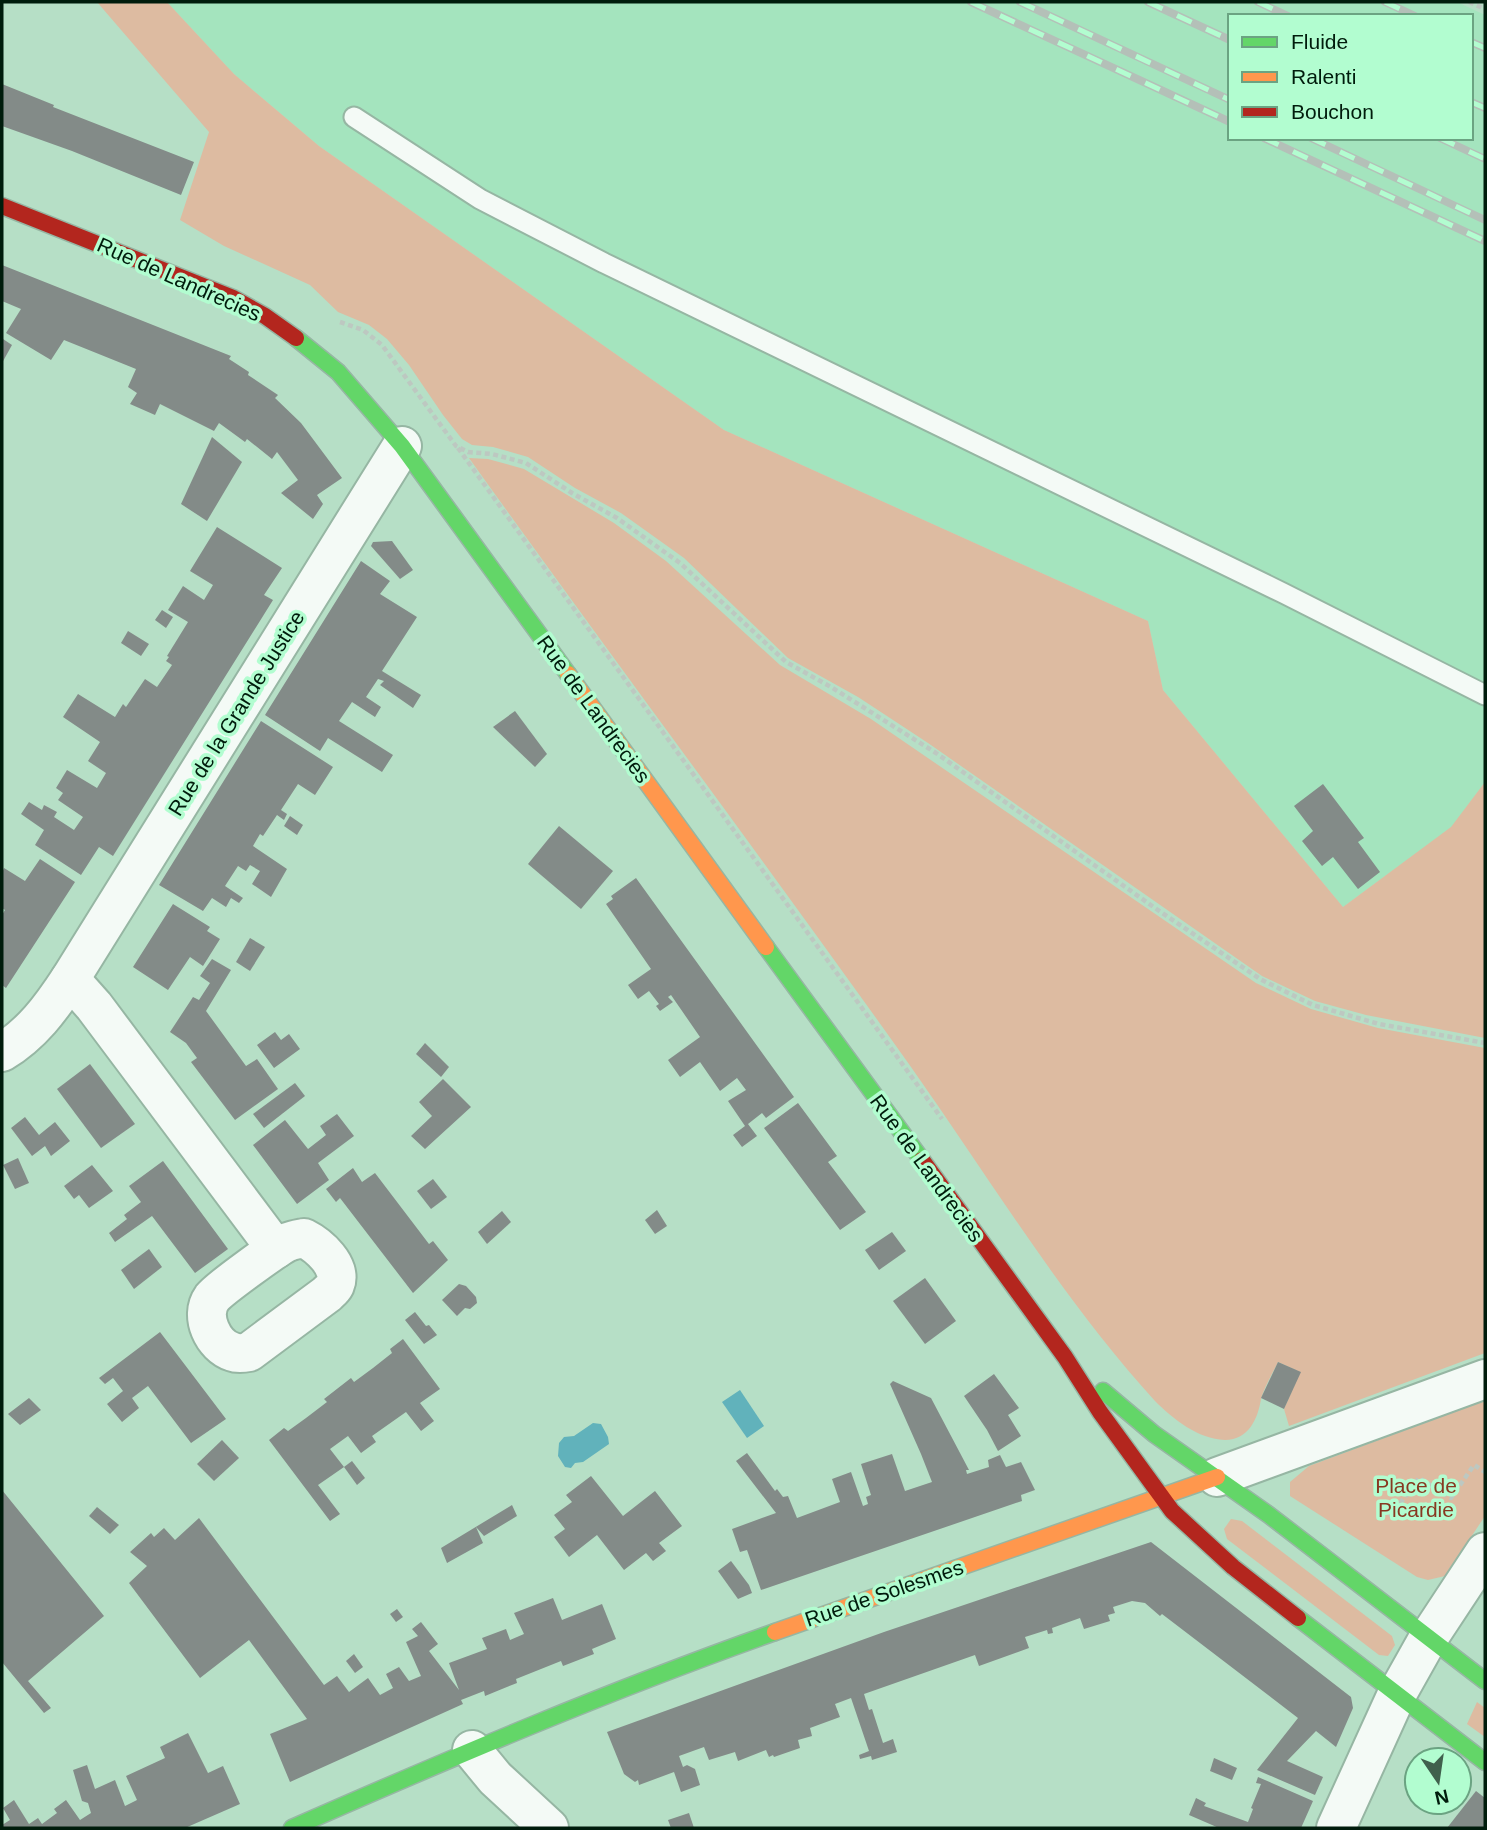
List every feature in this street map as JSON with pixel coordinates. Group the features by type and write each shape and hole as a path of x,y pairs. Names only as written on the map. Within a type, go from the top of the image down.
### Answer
{"main road":[{"name":"Rue de Landrecies","path":"2,206 233,298 288,331 338,372 402,446 1065,1357 1100,1412 1160,1496"},
{"name":"Rue de Landrecies","path":"1065,1357 1154,1434 1217,1477"},
{"name":"Rue de Solesmes","path":"292,1828 472,1750 721,1650 1217,1477"},
{"path":"1217,1477 1485,1681"},
{"path":"1160,1496 1185,1525 1233,1567 1485,1762"}],"street":[{"name":"Rue de la Grande Justice","path":"2,1052 40,1021 70,979 402,446"},
{"path":"70,979 94,1006 276,1250"},
{"name":"Rue de Solesmes","path":"1217,1477 1485,1378"},
{"path":"1336,1828 1397,1694 1429,1637 1485,1552"},
{"path":"472,1750 495,1778 549,1828"}],"lane":[{"path":"354,117 480,199 604,263 1259,581 1485,695"}],"path":[{"path":"1469,2 1485,9"},
{"path":"334,321 363,330 382,345 456,446 468,452 492,454 526,463 572,494 617,518 680,563 786,662 936,753 1259,979 1313,1005 1366,1020 1485,1043"},
{"path":"1390,1517 1419,1478 1451,1498 1474,1465 1485,1472"}],"shaded area":[{"path":"167,2 1457,2 1485,15 1485,782 1452,827 1343,907 1163,690 1148,621 724,430 319,146 234,74"}],"green space":[{"path":"97,2 167,2 234,74 319,146 724,430 1148,621 1163,690 1343,907 1451,827 1485,782 1485,1038 1366,1015 1315,1001 1262,976 928,743 858,697 788,658 684,558 621,513 575,488 528,457 493,447 472,445 462,439 409,365 387,339 369,325 338,312 310,285 224,246 180,220 209,132"},
{"path":"469,458 488,459 524,469 614,523 666,561 780,665 871,719 1256,983 1311,1009 1378,1028 1485,1048 1485,1353 1289,1426 1284,1409 1300,1372 1278,1362 1264,1390 1251,1427 1233,1439 1205,1436 1178,1421 1162,1408 1121,1362 1058,1280 911,1067"},
{"name":"Place de Picardie","path":"1485,1400 1485,1516 1445,1576 1428,1580 1417,1577 1290,1496 1290,1482 1309,1466"},
{"path":"1231,1519 1242,1521 1392,1636 1395,1645 1388,1656 1379,1655 1227,1539 1224,1529"},
{"path":"1477,1702 1485,1708 1485,1737 1467,1724"}],"water":[{"path":"740,1390 764,1426 747,1438 722,1402"},
{"path":"593,1423 601,1424 609,1444 583,1462 575,1463 571,1468 565,1467 558,1456 559,1443 564,1437 574,1436"}],"building":[{"path":"2,84 54,105 53,107 194,162 181,195 2,126"},
{"path":"2,265 231,356 229,359 249,372 248,375 278,395 275,398 301,423 342,478 317,495 323,504 313,519 281,493 298,480 277,452 272,459 247,439 245,442 219,423 214,431 160,404 155,415 130,404 137,393 128,387 136,369 64,340 51,360 6,333 21,309 2,301"},
{"path":"3,339 12,345 2,363 2,341"},
{"path":"212,437 242,462 207,521 181,504"},
{"path":"217,527 282,568 264,595 273,600 113,856 99,847 81,875 35,845 44,830 21,814 29,802 42,810 44,805 57,812 54,817 74,830 83,817 58,800 63,793 56,788 67,770 97,788 106,773 88,761 100,742 63,717 78,694 115,717 123,704 126,707 145,679 157,687 172,665 166,661 169,657 167,656 188,622 168,610 183,586 204,600 213,585 190,571"},
{"path":"392,541 413,570 400,579 371,546 373,542"},
{"path":"361,561 390,581 380,594 417,617 382,671 421,695 413,708 380,685 384,681 378,679 366,697 381,707 375,717 352,702 339,721 393,755 382,772 328,738 320,751 265,715"},
{"path":"162,610 173,617 166,628 155,620"},
{"path":"128,631 149,644 141,656 121,643"},
{"path":"515,711 547,754 535,767 493,727"},
{"path":"261,721 333,767 315,795 298,784 281,810 287,814 284,820 277,815 253,846 287,869 271,897 252,884 260,871 250,865 246,871 238,866 225,886 243,898 239,903 231,898 226,907 212,898 203,911 159,885"},
{"path":"1323,784 1364,838 1358,842 1380,872 1358,889 1333,857 1322,866 1302,841 1313,831 1294,806"},
{"path":"290,816 303,825 297,835 284,826"},
{"path":"559,826 613,871 581,909 528,864"},
{"path":"40,859 75,882 6,988 2,985 2,915 5,910 2,908 2,873 4,868 25,881"},
{"path":"636,878 794,1097 766,1118 762,1113 748,1124 757,1136 742,1147 733,1135 745,1126 728,1101 746,1090 737,1078 720,1091 700,1062 680,1077 668,1060 700,1037 671,995 668,997 673,1002 660,1011 656,1006 659,1004 649,991 638,999 628,985 651,969 606,904 613,899 611,896"},
{"path":"173,904 210,927 207,931 220,939 203,966 190,957 168,990 133,967"},
{"path":"250,938 265,947 250,971 236,962"},
{"path":"212,959 231,970 206,1011 246,1066 257,1059 278,1089 235,1120 191,1062 197,1058 186,1043 170,1032 193,997 199,1000 210,983 200,976"},
{"path":"275,1032 281,1040 289,1034 300,1049 274,1068 257,1045"},
{"path":"425,1043 449,1067 441,1077 416,1054"},
{"path":"90,1064 135,1124 101,1148 57,1089"},
{"path":"443,1079 471,1107 425,1149 411,1136 432,1116 419,1102"},
{"path":"295,1083 305,1096 264,1128 253,1114"},
{"path":"798,1103 837,1156 828,1162 866,1212 840,1230 764,1128"},
{"path":"337,1114 354,1136 318,1163 329,1180 297,1204 253,1145 285,1120 308,1149 326,1135 320,1126"},
{"path":"25,1117 39,1135 55,1122 70,1141 51,1156 45,1146 32,1156 11,1128"},
{"path":"18,1158 29,1183 15,1189 3,1165"},
{"path":"163,1161 228,1249 195,1273 152,1216 115,1242 109,1233 127,1219 124,1215 141,1202 129,1186"},
{"path":"92,1165 113,1191 89,1208 79,1195 74,1199 64,1186"},
{"path":"353,1168 362,1182 375,1173 429,1244 433,1241 448,1260 413,1293 340,1198 336,1202 326,1189"},
{"path":"433,1179 447,1197 431,1209 417,1191"},
{"path":"657,1210 667,1226 655,1234 645,1220"},
{"path":"502,1211 511,1222 487,1244 478,1232"},
{"path":"892,1232 906,1251 879,1270 865,1250"},
{"path":"149,1249 162,1267 134,1289 121,1270"},
{"path":"925,1278 956,1321 925,1344 893,1301"},
{"path":"459,1284 466,1286 476,1297 477,1303 470,1309 465,1308 457,1316 442,1300"},
{"path":"415,1312 437,1335 424,1344 405,1320"},
{"path":"160,1332 226,1419 191,1443 148,1386 132,1398 139,1408 122,1422 107,1404 123,1391 113,1378 105,1384 99,1378"},
{"path":"403,1339 440,1389 420,1403 434,1421 421,1431 406,1412 372,1436 376,1442 361,1453 348,1436 330,1449 344,1467 318,1485 340,1514 330,1521 269,1440 284,1428 288,1431 306,1418 327,1402 324,1399 351,1378 354,1382 373,1368 392,1353 390,1349"},
{"path":"1278,1362 1301,1372 1284,1409 1261,1398"},
{"path":"994,1374 1019,1408 1008,1415 1021,1436 998,1451 964,1396"},
{"path":"893,1381 931,1398 969,1470 966,1470 967,1474 989,1467 988,1460 1000,1455 1006,1467 1021,1462 1035,1490 1021,1495 1022,1501 761,1590 747,1550 740,1552 732,1529 776,1513 736,1461 747,1453 775,1491 777,1489 783,1497 788,1496 797,1518 840,1502 832,1479 851,1472 863,1506 868,1504 866,1497 871,1495 861,1464 892,1454 905,1491 932,1482 890,1384"},
{"path":"29,1398 41,1410 20,1425 8,1414"},
{"path":"222,1440 239,1458 214,1481 197,1464"},
{"path":"352,1461 365,1478 357,1485 344,1467"},
{"path":"591,1476 623,1516 655,1491 682,1526 659,1543 666,1551 653,1561 646,1553 624,1570 597,1535 569,1557 554,1537 565,1529 554,1515 572,1502 566,1495"},
{"path":"2,1490 104,1616 28,1681 51,1708 44,1713 2,1662"},
{"path":"512,1505 517,1516 484,1536 476,1527 483,1543 447,1563 441,1548"},
{"path":"97,1507 119,1525 110,1534 89,1516"},
{"path":"199,1518 324,1685 337,1676 349,1692 368,1678 380,1695 393,1688 386,1674 399,1667 409,1681 421,1676 406,1642 418,1636 412,1629 421,1622 438,1644 429,1651 459,1690 449,1663 487,1649 482,1638 506,1629 510,1640 524,1634 514,1613 553,1598 562,1620 602,1604 616,1639 592,1649 594,1654 563,1666 561,1661 516,1679 517,1683 485,1696 484,1691 461,1700 463,1704 290,1782 270,1734 307,1719 249,1640 200,1678 129,1583 147,1566 130,1552 151,1533 154,1537 164,1528 175,1540"},
{"path":"1151,1542 1351,1697 1353,1708 1336,1747 1316,1731 1287,1761 1323,1777 1315,1795 1257,1770 1298,1718 1162,1614 1160,1616 1145,1603 1132,1601 1113,1607 1115,1613 1108,1615 1110,1621 1084,1629 1080,1618 1052,1628 1053,1633 1048,1634 1047,1630 1025,1637 1029,1648 979,1666 975,1655 864,1694 883,1743 893,1739 897,1752 872,1760 871,1756 860,1759 859,1755 869,1751 851,1698 835,1704 840,1717 810,1728 812,1736 798,1740 800,1748 774,1757 769,1757 766,1750 738,1761 735,1752 709,1760 704,1747 679,1756 683,1767 687,1765 695,1769 700,1785 681,1792 674,1772 639,1785 638,1780 635,1782 624,1774 607,1732 884,1632"},
{"path":"731,1561 752,1593 738,1599 718,1571"},
{"path":"397,1609 403,1617 396,1622 390,1614"},
{"path":"354,1654 363,1667 355,1673 346,1661"},
{"path":"188,1733 208,1773 223,1766 240,1804 185,1828 2,1828 2,1825 10,1820 3,1808 14,1800 29,1824 38,1818 42,1824 57,1813 54,1809 66,1800 80,1820 91,1813 88,1803 82,1801 73,1770 87,1765 95,1789 115,1780 125,1806 137,1800 126,1776 165,1758 160,1747"},
{"path":"1214,1758 1237,1768 1232,1780 1210,1771"},
{"path":"1258,1777 1313,1801 1301,1828 1219,1828 1189,1815 1196,1798 1206,1803 1204,1806 1248,1822 1261,1784 1256,1783"},
{"path":"1476,1791 1485,1798 1485,1828 1447,1828 1456,1816 1473,1816 1473,1795"},
{"path":"689,1813 694,1828 671,1828 668,1820"}],"railway":[{"path":"971,2 1228,121"},
{"path":"1020,2 1228,99"},
{"path":"1148,2 1228,39"},
{"path":"1258,2 1284,14"},
{"path":"1385,2 1411,14"},
{"path":"1473,43 1485,48"},
{"path":"1473,103 1485,108"},
{"path":"1268,140 1485,241"},
{"path":"1315,140 1485,220"},
{"path":"1444,140 1485,159"}],"traffic: fast":[{"path":"296,338 338,372 402,446 568,674"},
{"path":"766,947 922,1160"},
{"path":"1103,1391 1154,1434 1269,1515 1485,1681"},
{"path":"1298,1618 1485,1762"},
{"path":"292,1828 532,1726 775,1632"}],"traffic: slow":[{"path":"568,674 766,947"},
{"path":"775,1632 1217,1477"}],"traffic: jam":[{"path":"2,206 233,298 296,338"},
{"path":"922,1160 1065,1357 1100,1412 1172,1511 1233,1567 1298,1618"}]}
